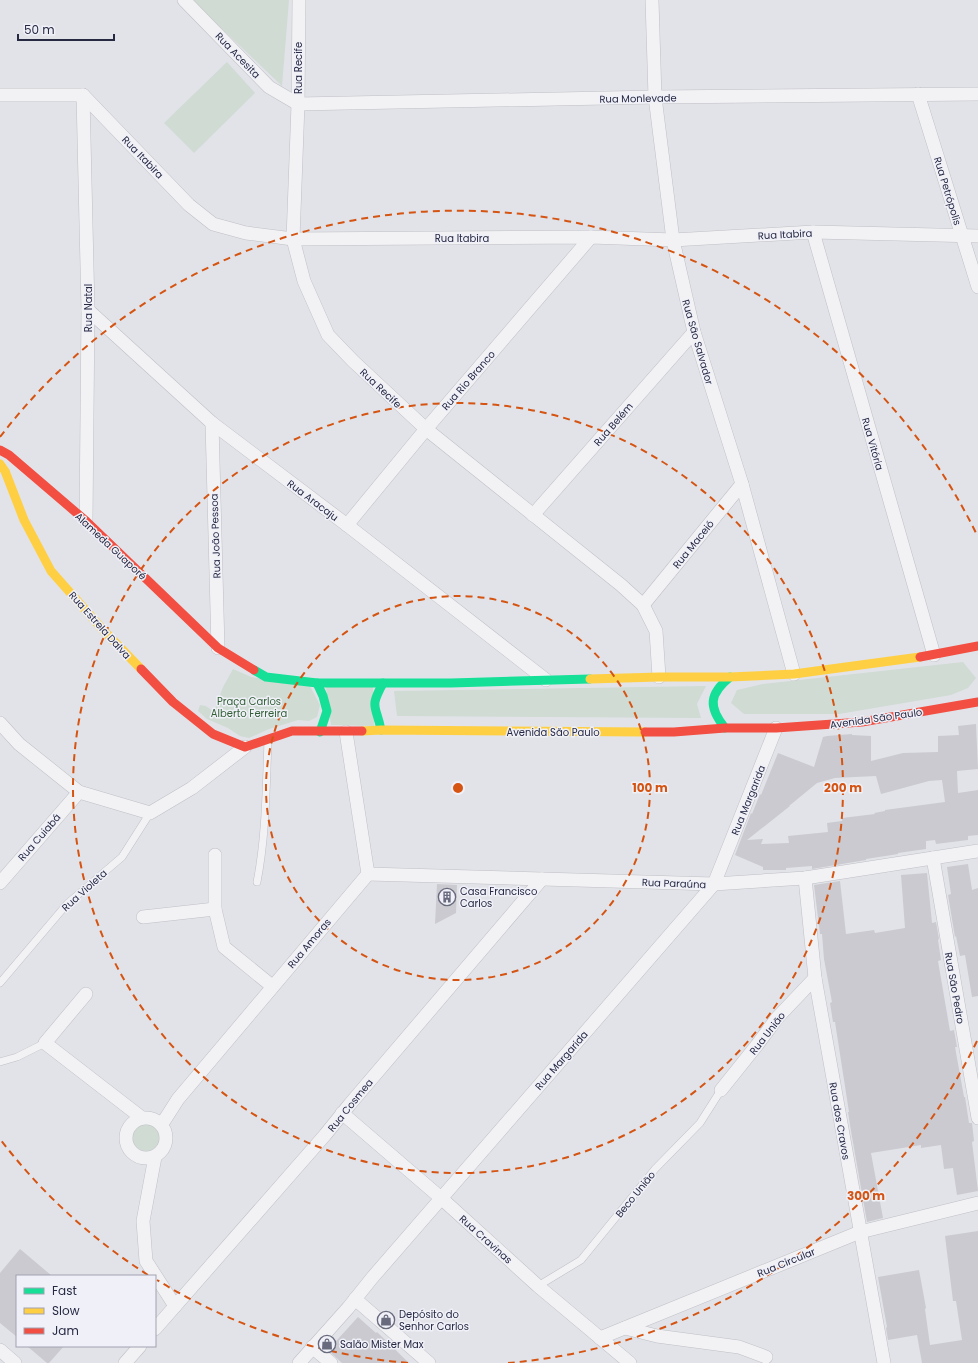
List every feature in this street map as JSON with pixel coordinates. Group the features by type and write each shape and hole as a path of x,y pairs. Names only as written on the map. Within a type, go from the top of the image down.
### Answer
{"street":[{"name":"Rua Acesita","path":"184,0 269,87 298,104"},
{"name":"Rua Recife","path":"299,0 298,104 293,239 304,281 328,335 353,361 426,430 621,585 643,605 656,631 659,677"},
{"name":"Rua São Salvador","path":"652,0 655,97 673,240 694,332 742,484 794,674"},
{"name":"Rua Petrópolis","path":"918,94 978,287"},
{"name":"Rua Monlevade","path":"298,104 655,97 978,94"},
{"path":"0,95 83,95"},
{"name":"Rua Itabira","path":"83,95 189,205 214,224 246,233 293,239 591,237 673,240 813,232 978,236"},
{"name":"Rua Natal","path":"83,95 88,310 86,521"},
{"name":"Rua Vitória","path":"813,232 934,655"},
{"name":"Rua Rio Branco","path":"347,525 591,237"},
{"name":"Rua Aracaju","path":"88,310 212,423 347,525 546,680"},
{"name":"Rua Belém","path":"533,515 694,332"},
{"name":"Rua João Pessoa","path":"212,423 218,648"},
{"name":"Alameda Guaporé","path":"0,450 9,455 86,521 218,648"},
{"name":"Rua Estrela Dalva","path":"0,464 5,471 24,520 51,571 104,631 173,702 213,734 245,747"},
{"name":"Rua Maceió","path":"643,605 742,484"},
{"path":"218,648 266,677 317,682 383,683 659,677 730,677 794,674 934,655 978,646"},
{"path":"967,648 978,655"},
{"path":"725,728 716,719 712,707 714,695 720,684 730,677"},
{"path":"317,682 327,711 320,732"},
{"path":"381,730 380,721 374,709 376,695 383,683"},
{"name":"Avenida São Paulo","path":"150,813 192,788 245,747 292,731 346,732 381,730 674,732 725,728 776,728 862,722 976,701"},
{"path":"0,723 19,744 79,792 150,813"},
{"name":"Rua Margarida","path":"298,1363 714,884 776,728"},
{"path":"346,732 368,874"},
{"name":"Rua Cuiabá","path":"0,883 79,792"},
{"name":"Rua Paraúna","path":"368,874 714,884 805,878 978,851"},
{"path":"215,855 215,909 224,947 272,986"},
{"name":"Rua São Pedro","path":"933,858 978,1118"},
{"name":"Rua Amoras","path":"162,1124 178,1099 368,874"},
{"name":"Rua dos Cravos","path":"805,878 815,978 884,1363"},
{"name":"Rua Cosmea","path":"156,1328 326,1135 342,1113 542,879"},
{"path":"143,917 215,909"},
{"name":"Rua União","path":"721,1090 777,1018 815,978"},
{"path":"86,994 45,1043 142,1118"},
{"name":"Rua Cravinas","path":"342,1113 538,1286 630,1363"},
{"path":"155,1157 140,1157 130,1150 127,1144 127,1131 136,1120 142,1118 156,1120 162,1124 167,1136 163,1149 155,1157 143,1220 146,1261 155,1275"},
{"name":"Rua Circular","path":"600,1338 860,1232 978,1203"},
{"path":"156,1277 175,1306"},
{"path":"355,1299 429,1363"},
{"path":"625,1328 657,1336 739,1347 766,1357"},
{"path":"125,1363 139,1347"},
{"path":"312,1347 331,1363"},
{"path":"0,1350 15,1363"}],"lane":[{"path":"257,882 261,860 266,808 268,739"},
{"name":"Rua Violeta","path":"0,983 67,904 122,857 150,813"},
{"path":"0,1062 18,1057 45,1043"},
{"name":"Beco União","path":"538,1286 581,1260 655,1169 700,1123 721,1090"}],"green space":[{"path":"192,0 289,0 282,86"},
{"path":"227,62 255,93 194,153 164,123"},
{"path":"963,662 976,678 968,688 951,695 839,714 744,714 731,703 737,690 763,684"},
{"name":"Praça Carlos Alberto Ferreira","path":"233,669 251,677 310,686 320,705 317,717 309,721 298,720 269,729 249,738 240,736 228,728 207,719 198,711 200,705 206,706 214,712 223,687"},
{"path":"373,686 374,726 331,725 326,687"},
{"path":"706,686 697,704 701,718 397,716 394,691"},
{"path":"146,1123 156,1127 160,1137 156,1147 146,1151 136,1147 132,1137 136,1127"}],"building":[{"path":"976,724 978,769 957,771 958,793 978,790 978,835 968,836 968,840 936,844 935,840 926,841 926,849 812,869 812,866 786,868 786,870 763,870 763,867 735,855 751,813 752,814 760,794 761,795 778,753 814,767 823,737 852,734 871,736 871,761 903,753 938,752 938,736 959,735 958,726","holes":["876,776 881,794 929,781 942,780 945,802 885,810 874,813 875,814 842,818 842,821 827,823 828,832 788,836 789,843 761,844 763,839 747,840 817,783 835,778"]},
{"path":"968,864 972,890 978,888 978,996 972,997 965,955 960,956 956,936 955,937 948,895 951,894 947,867"},
{"path":"927,873 932,923 936,922 939,939 941,960 938,961 950,1031 954,1030 957,1047 955,1047 969,1123 972,1123 974,1141 972,1142 978,1191 957,1195 953,1168 944,1169 941,1145 921,1148 921,1145 871,1153 883,1218 867,1222 851,1131 835,1022 833,1022 830,1003 832,1002 824,959 822,934 820,934 814,885 840,881 846,934 874,930 875,933 905,928 901,875"},
{"name":"Casa Francisco Carlos","path":"437,884 457,885 456,913 435,924"},
{"path":"978,1231 978,1363 922,1363 917,1335 888,1340 878,1277 919,1270 926,1308 930,1345 962,1340 956,1301 953,1301 945,1236"},
{"path":"20,1249 51,1275 16,1275 16,1336 0,1323 0,1273"},
{"path":"358,1317 376,1333 377,1332 409,1363 342,1363 328,1350"},
{"path":"28,1347 63,1347 49,1363 47,1363"}],"traffic: fast":[{"path":"254,670 266,677 317,683 451,683 590,679"},
{"path":"725,728 716,714 713,701 718,689 730,677"},
{"path":"317,683 323,696 327,711 320,732"},
{"path":"381,730 375,702 383,683"}],"traffic: slow":[{"path":"0,464 5,471 24,520 51,571 104,631 141,669"},
{"path":"590,679 730,677 794,674 920,657"},
{"path":"362,731 645,732"}],"traffic: jam":[{"path":"0,450 9,455 86,521 218,648 254,670"},
{"path":"920,657 978,646"},
{"path":"141,669 173,702 213,734 245,747 292,731 362,731"},
{"path":"645,732 674,732 725,728 776,728 862,722 978,702"}],"place":[{"name":"Casa Francisco Carlos","path":"447,897"},
{"name":"Depósito do Senhor Carlos","path":"386,1320"},
{"name":"Salão Mister Max","path":"327,1344"}]}
